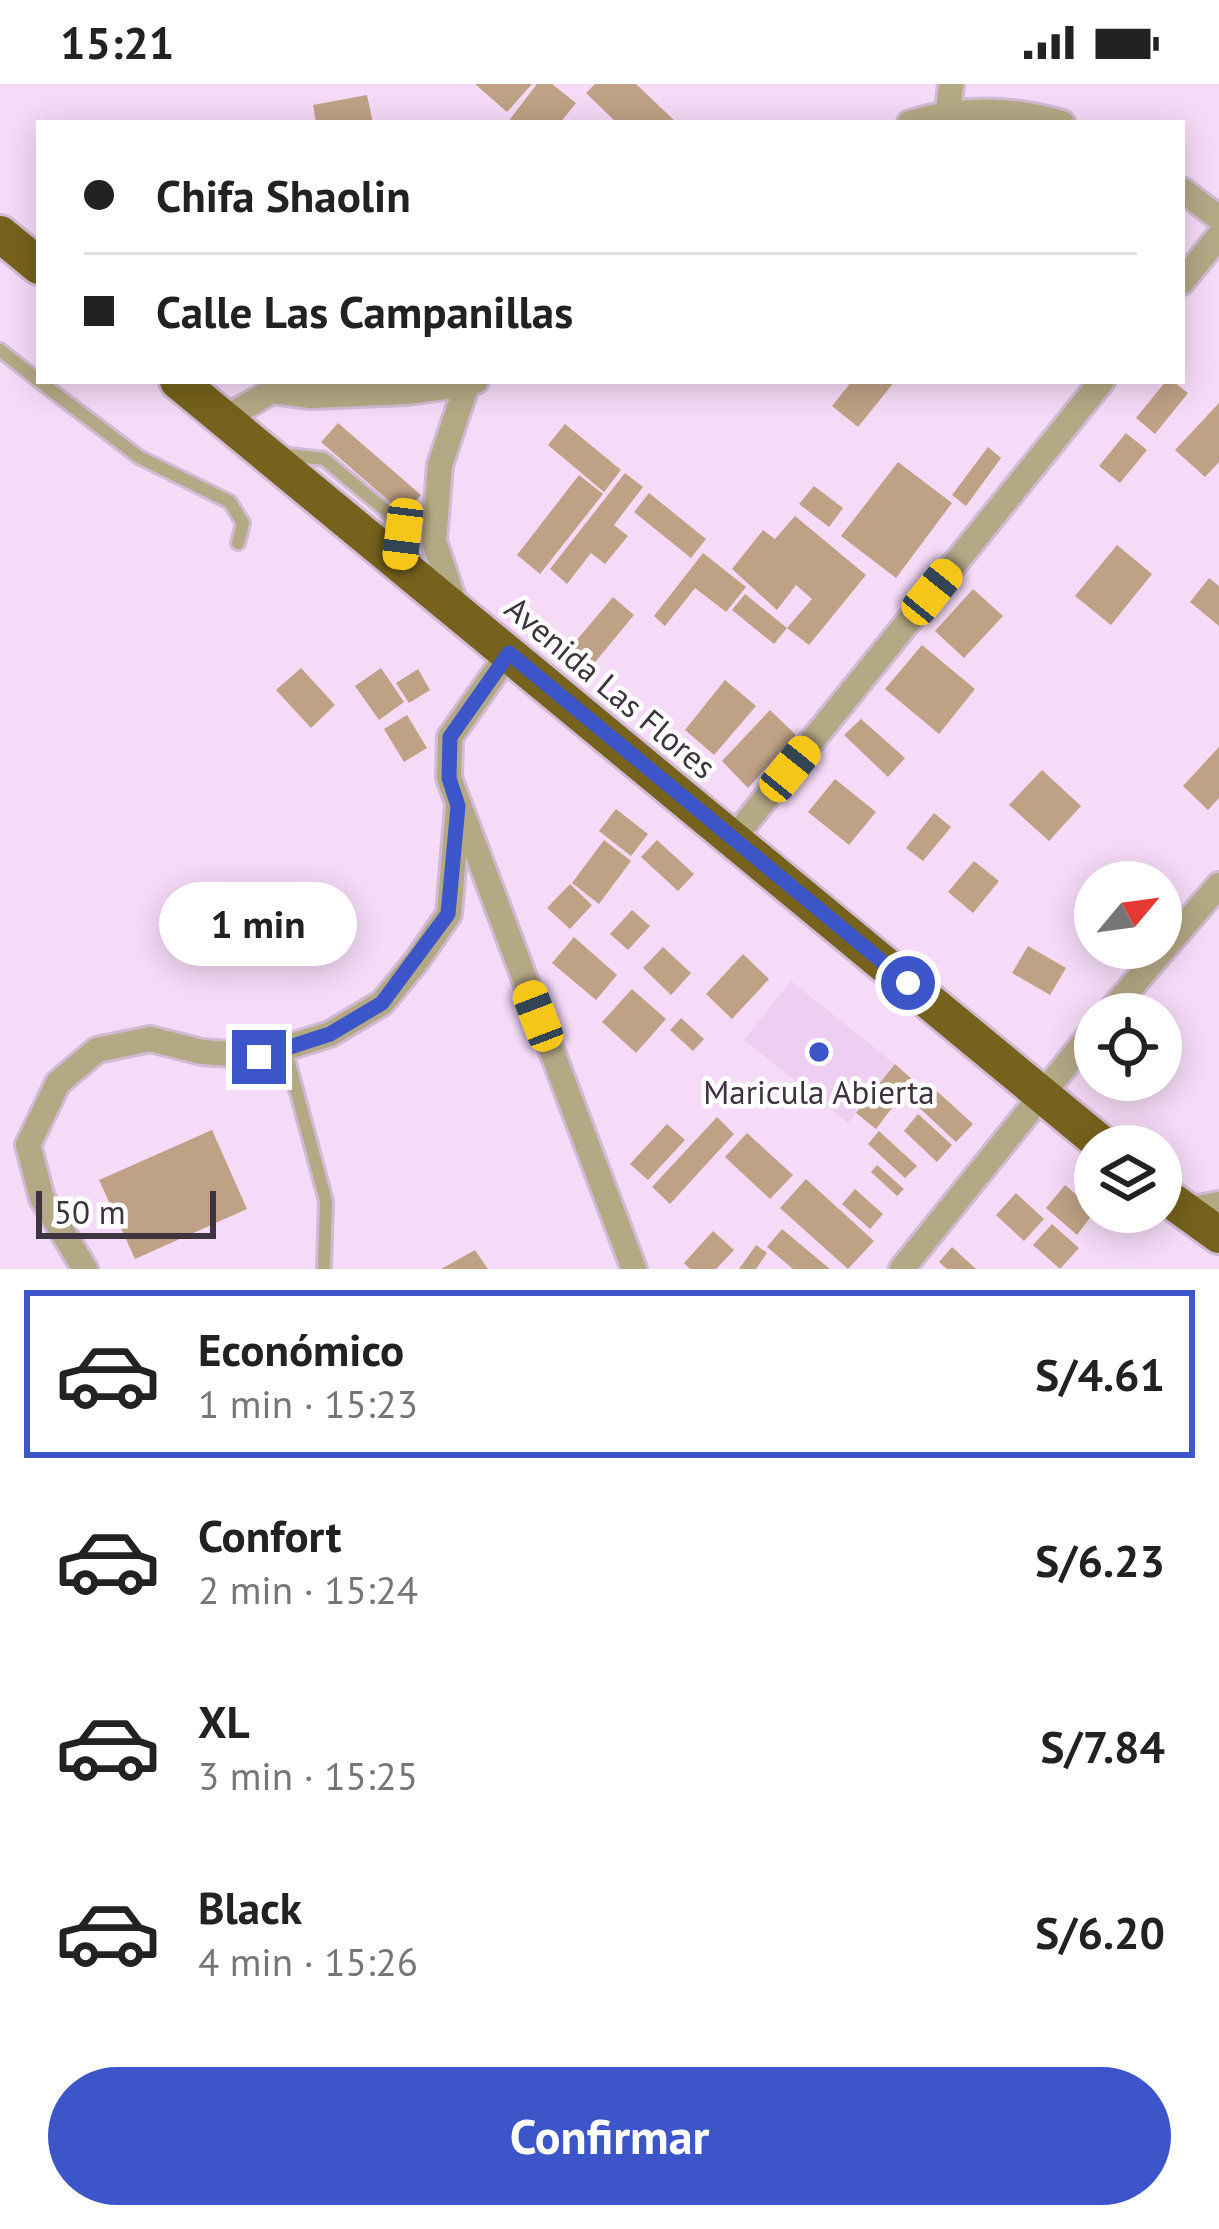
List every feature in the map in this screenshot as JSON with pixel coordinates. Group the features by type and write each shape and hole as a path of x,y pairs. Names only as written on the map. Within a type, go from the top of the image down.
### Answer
{"highway":[{"path":"0,234 36,264"},
{"name":"Avenida Las Flores","path":"182,384 1079,1125"},
{"path":"1182,1209 1219,1235"},
{"path":"1182,1214 1219,1259"}],"street":[{"path":"948,111 951,84"},
{"path":"920,120 948,111 1025,112 1052,120"},
{"path":"1185,192 1219,218"},
{"path":"1185,278 1219,236"},
{"path":"224,419 271,386 311,396 464,384"},
{"path":"458,610 434,541 440,465 471,384"},
{"path":"733,839 1100,384"},
{"path":"509,653 450,737 449,778 634,1269"},
{"path":"85,1269 42,1198 28,1144 58,1083 98,1050 150,1039 202,1052 259,1057 330,1034 382,1003 448,914 458,806"},
{"path":"1126,993 1219,885"},
{"path":"902,1269 1074,1054"},
{"path":"1182,1202 1219,1204"}],"lane":[{"path":"0,350 36,379"},
{"path":"43,384 140,457 230,502 243,523 238,543"},
{"path":"285,1048 326,1201 324,1269"}],"shaded area":[{"name":"Maricula Abierta","path":"791,981 895,1064 848,1123 744,1040"}],"building":[{"path":"475,84 532,84 507,112"},
{"path":"537,84 552,84 576,103 562,120 509,120"},
{"path":"595,84 636,84 674,120 614,120 586,93"},
{"path":"367,95 372,120 316,120 313,105"},
{"path":"850,384 893,384 858,427 832,406"},
{"path":"1164,384 1177,384 1188,393 1155,434 1136,418"},
{"path":"1219,403 1219,462 1205,477 1175,450"},
{"path":"338,423 421,495 404,514 321,442"},
{"path":"565,424 621,470 604,492 548,445"},
{"path":"1126,433 1147,450 1120,483 1099,466"},
{"path":"988,447 1001,458 966,506 952,495"},
{"path":"898,462 952,503 896,578 841,536"},
{"path":"625,473 643,487 614,525 628,536 605,564 591,553 567,584 550,569"},
{"path":"579,475 603,494 540,574 517,555"},
{"path":"814,486 843,508 829,527 799,504"},
{"path":"649,493 706,539 691,558 634,512"},
{"path":"795,516 866,575 809,645 787,628 812,599 796,585 777,610 732,569 763,530 775,539"},
{"path":"1117,545 1152,574 1111,625 1075,596"},
{"path":"703,553 746,587 726,612 695,588 665,626 654,616"},
{"path":"1209,578 1219,586 1219,626 1190,602"},
{"path":"973,589 1003,616 964,658 935,631"},
{"path":"745,594 787,628 774,644 732,610"},
{"path":"613,597 634,615 591,667 570,648"},
{"path":"922,645 975,689 939,734 885,689"},
{"path":"301,668 335,705 311,728 276,690"},
{"path":"381,668 404,702 379,720 355,686"},
{"path":"418,669 430,690 409,703 396,683"},
{"path":"725,680 756,706 714,755 685,730"},
{"path":"770,710 796,735 748,788 722,761"},
{"path":"407,715 427,748 404,762 384,729"},
{"path":"861,719 905,758 888,777 844,735"},
{"path":"1219,747 1219,798 1208,810 1183,786"},
{"path":"1042,770 1081,806 1049,841 1009,805"},
{"path":"835,779 876,812 849,845 808,812"},
{"path":"616,809 648,834 631,856 599,831"},
{"path":"934,813 951,827 923,861 906,848"},
{"path":"604,840 631,861 599,904 572,883"},
{"path":"657,840 694,874 678,891 641,857"},
{"path":"974,861 999,881 973,913 948,892"},
{"path":"570,884 592,905 570,929 547,908"},
{"path":"632,910 650,926 628,950 610,934"},
{"path":"574,937 617,975 596,1000 552,963"},
{"path":"1028,946 1066,968 1050,995 1012,973"},
{"path":"663,947 691,973 671,995 643,968"},
{"path":"743,954 769,979 732,1019 706,994"},
{"path":"632,989 666,1019 636,1053 602,1022"},
{"path":"681,1018 704,1039 693,1051 670,1030"},
{"path":"895,1064 913,1080 876,1129 856,1113"},
{"path":"927,1082 973,1124 956,1142 911,1100"},
{"path":"918,1114 952,1145 937,1162 904,1131"},
{"path":"717,1117 734,1134 670,1204 652,1187"},
{"path":"667,1124 685,1140 648,1180 630,1164"},
{"path":"212,1130 247,1209 135,1259 99,1180"},
{"path":"879,1131 917,1166 905,1178 868,1144"},
{"path":"747,1133 793,1175 770,1199 725,1157"},
{"path":"877,1165 904,1189 897,1196 871,1172"},
{"path":"806,1179 874,1241 848,1269 780,1208"},
{"path":"1065,1185 1074,1193 1074,1232 1046,1208"},
{"path":"855,1189 883,1214 870,1229 842,1204"},
{"path":"1016,1193 1044,1219 1024,1241 996,1215"},
{"path":"1052,1224 1079,1248 1060,1269 1033,1245"},
{"path":"782,1229 830,1269 793,1269 767,1247"},
{"path":"713,1231 734,1250 716,1269 690,1269 684,1263"},
{"path":"756,1245 767,1253 756,1269 739,1269"},
{"path":"952,1247 976,1269 947,1269 939,1262"},
{"path":"475,1250 488,1269 441,1269"}],"place":[{"name":"Maricula Abierta","path":"819,1052"}],"route":[{"path":"259,1057 330,1034 382,1003 448,914 458,806 449,778 450,737 509,653 908,983"}]}
